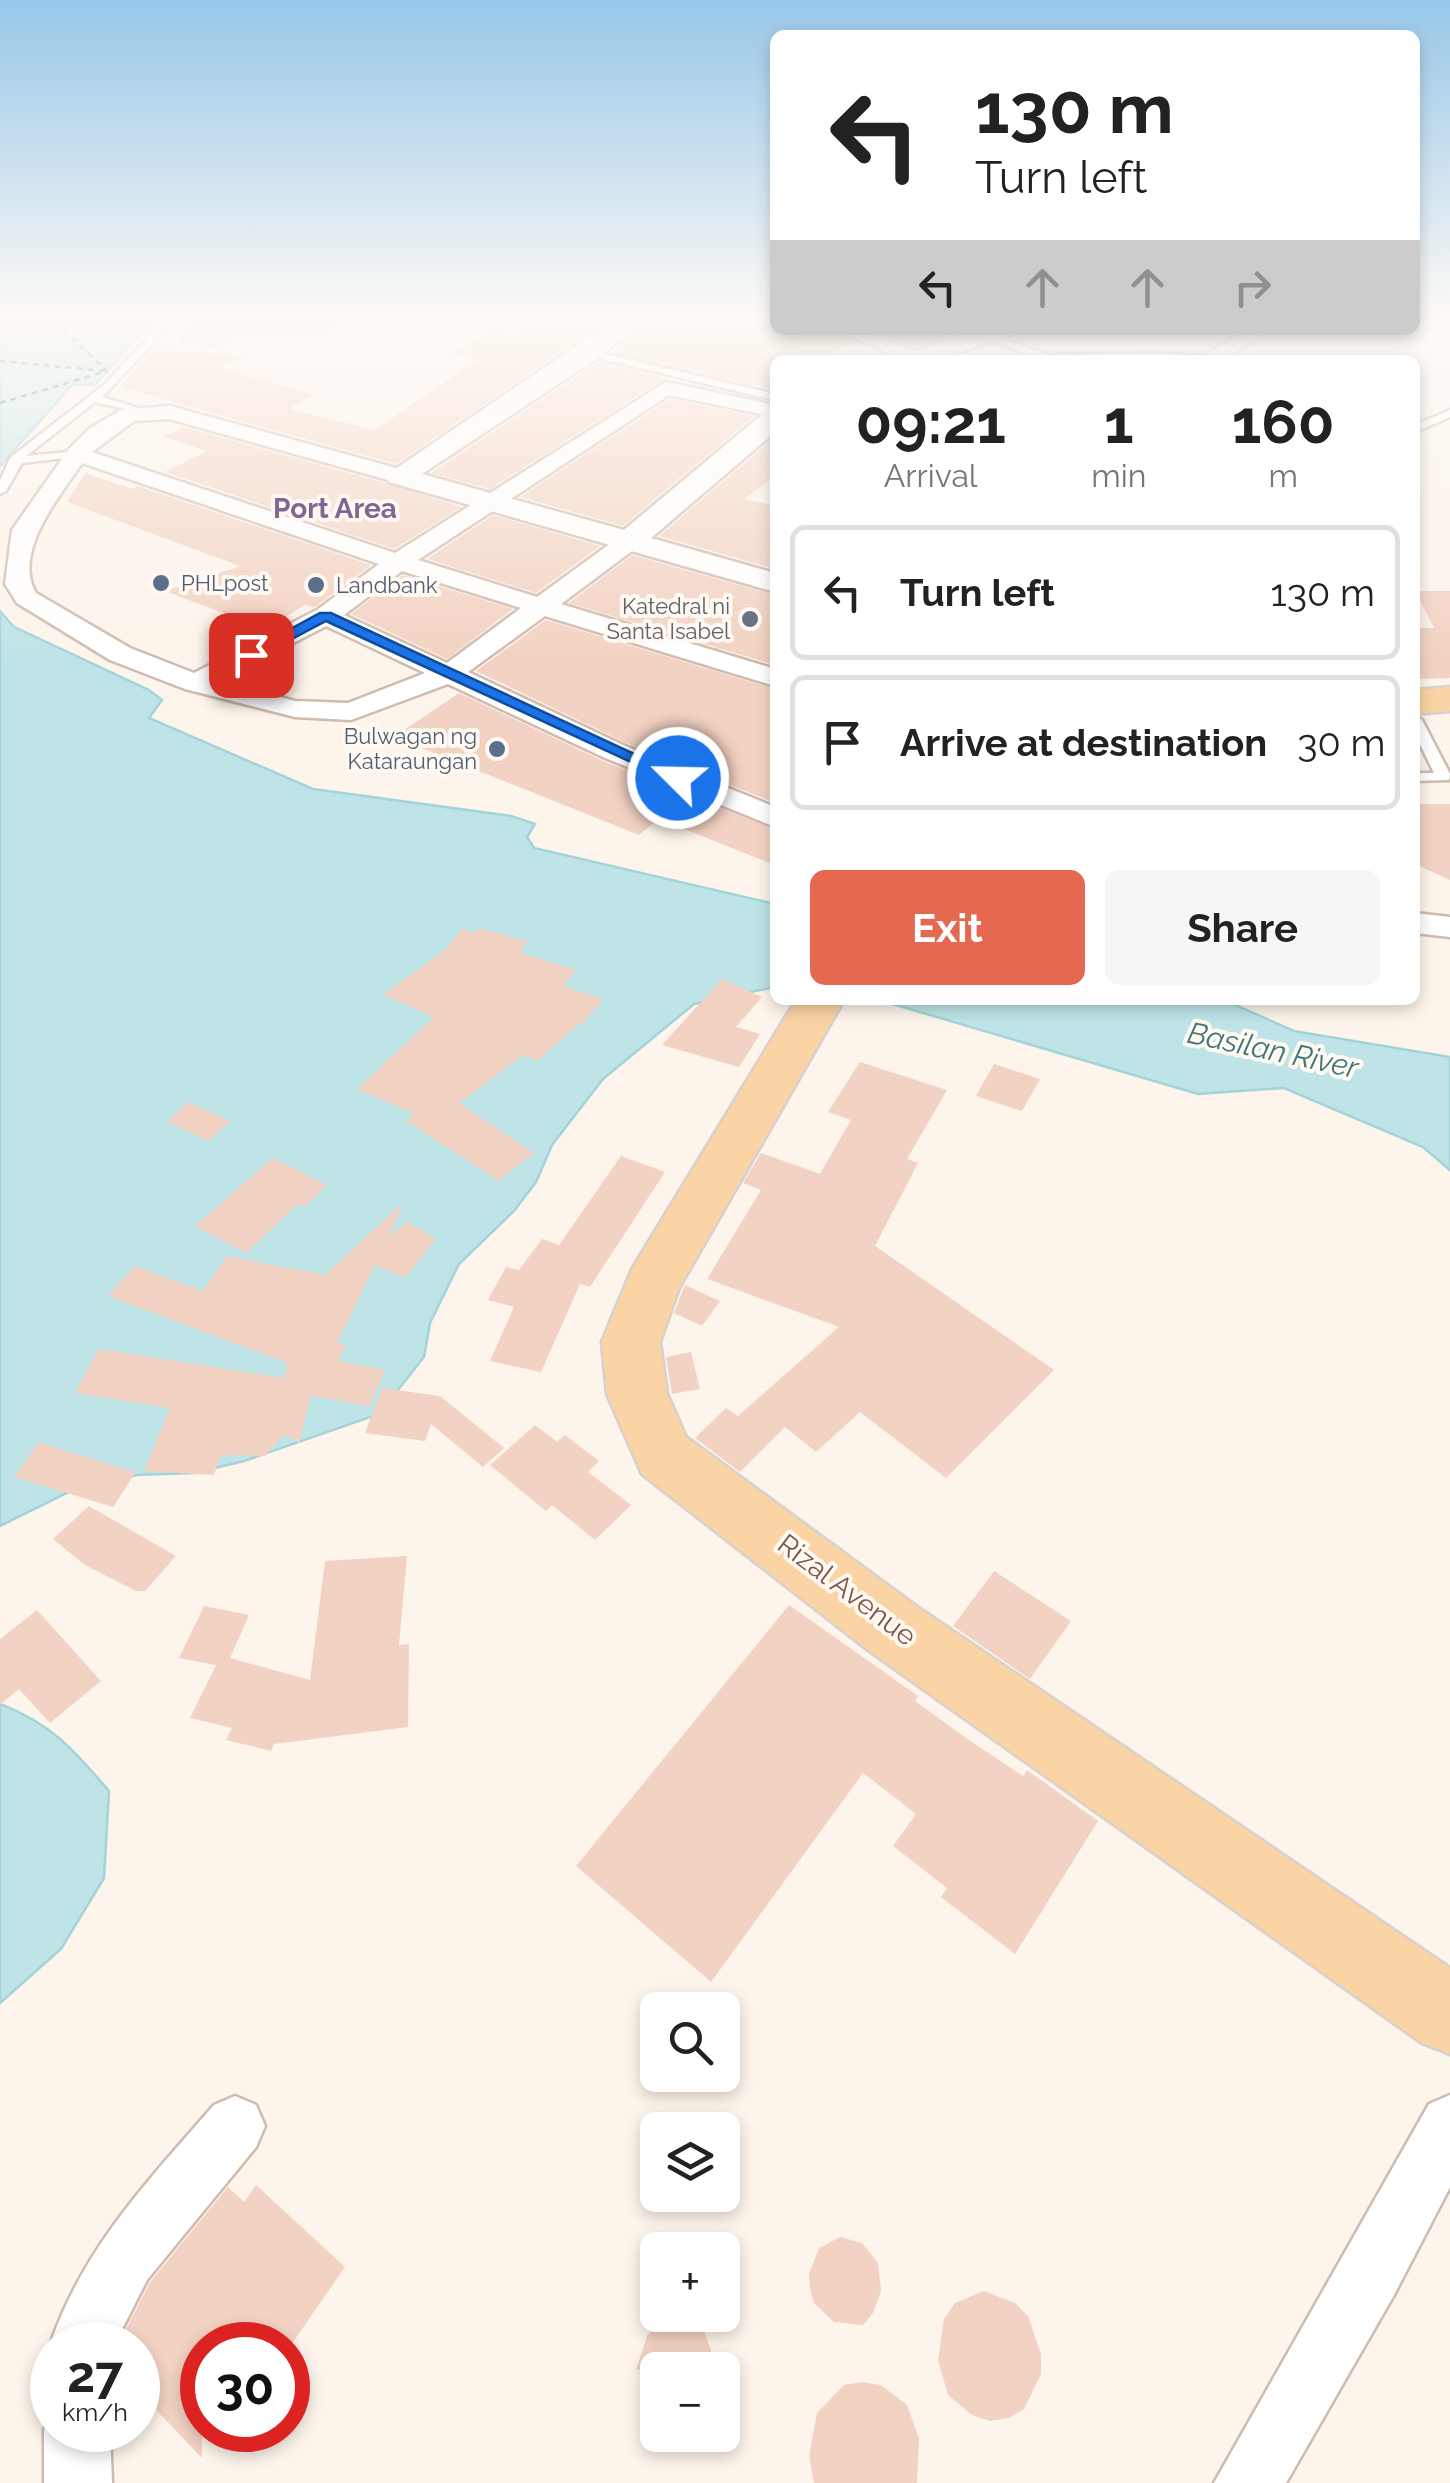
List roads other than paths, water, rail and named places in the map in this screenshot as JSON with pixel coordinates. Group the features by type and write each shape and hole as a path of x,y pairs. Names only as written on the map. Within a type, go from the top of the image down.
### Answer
{"main road":[{"path":"1420,701 1450,698"},
{"name":"Rizal Avenue","path":"817,1005 652,1286 631,1342 637,1394 664,1455 892,1628 1450,2015"}],"street":[{"path":"104,431 77,454 24,530 18,584 26,598 120,654 194,683 295,709 336,713 366,707 450,673 631,540 756,431"},
{"path":"238,431 770,582"},
{"path":"400,476 469,431"},
{"path":"194,683 326,616 398,562 601,431"},
{"path":"77,454 398,562 770,676"},
{"path":"326,616 612,751 770,816"},
{"path":"1420,924 1450,927"},
{"path":"1248,2483 1372,2273 1450,2125"},
{"path":"88,2322 125,2260 234,2126"},
{"path":"77,2452 78,2483"}],"lane":[{"path":"0,491 14,460 52,431"},
{"path":"14,460 77,454"},
{"path":"1420,730 1444,776 1420,778"}],"water":[{"path":"0,431 31,431 0,466"},
{"path":"0,611 14,627 149,690 162,700 149,718 313,789 511,816 535,824 527,837 534,848 770,903 770,988 694,1004 603,1079 552,1145 536,1182 514,1211 459,1264 430,1323 424,1357 379,1414 244,1461 194,1473 137,1475 79,1487 0,1526"},
{"name":"Basilan River","path":"896,1005 1235,1005 1294,1031 1450,1057 1450,1170 1423,1147 1284,1088 1198,1094"},
{"path":"0,1704 34,1720 61,1740 109,1791 104,1878 61,1949 0,2003"}],"place":[{"name":"PHLpost","path":"161,583"},
{"name":"Landbank","path":"316,585"},
{"name":"Katedral ni Santa Isabel","path":"750,619"},
{"name":"Bulwagan ng Kataraungan","path":"497,749"}],"district":[{"name":"Port Area","path":"335,508"}]}
